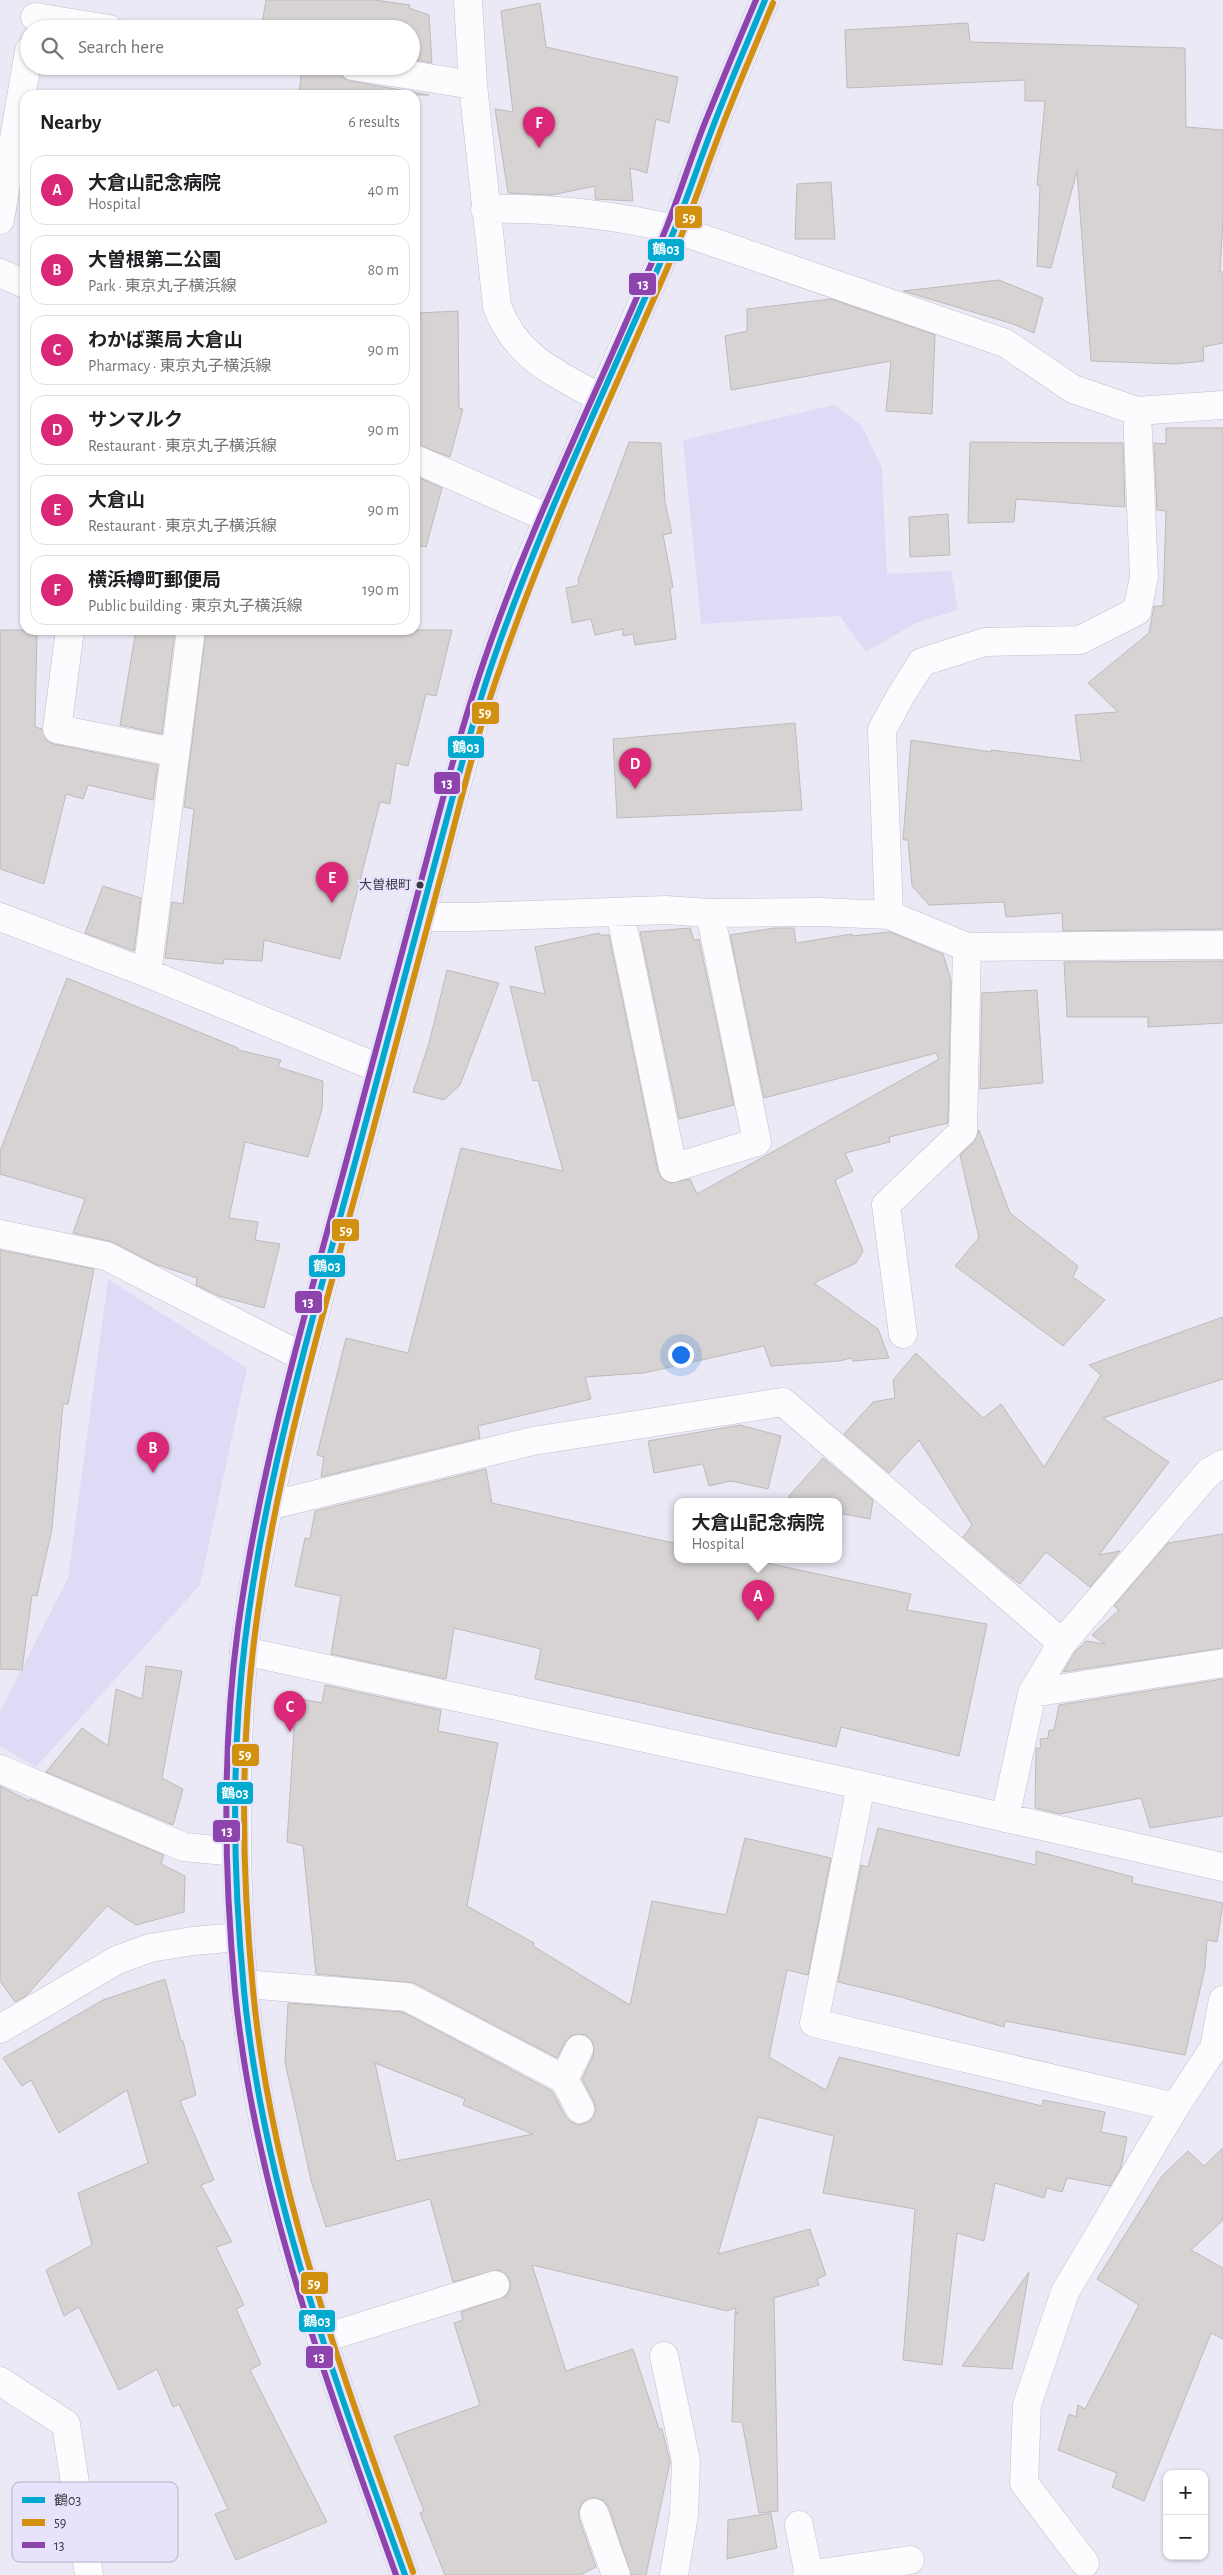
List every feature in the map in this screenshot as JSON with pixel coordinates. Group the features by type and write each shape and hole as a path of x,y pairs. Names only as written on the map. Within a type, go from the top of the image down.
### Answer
{"street":[{"path":"468,0 473,85 497,306 504,326 517,344 543,365 600,398"},
{"path":"405,2575 321,2339 290,2234 266,2133 252,2057 238,1937 236,1852 240,1702 244,1651 268,1506 283,1431 421,917 490,669 548,518 675,228 711,131 765,0"},
{"path":"35,15 61,20"},
{"path":"22,90 25,75"},
{"path":"410,75 473,85"},
{"path":"0,220 20,104"},
{"path":"485,209 520,208 634,219 675,228 1005,343 1073,389 1137,411 1223,405"},
{"path":"0,273 20,282"},
{"path":"889,915 882,730 922,662 985,642 1080,640 1137,611 1144,577 1137,411"},
{"path":"420,461 548,518"},
{"path":"69,635 57,729 174,752"},
{"path":"147,974 174,752 191,635"},
{"path":"421,917 472,918 666,910 710,913 820,912 889,915 967,947 1223,945"},
{"path":"620,912 673,1168 756,1142 710,913"},
{"path":"0,917 147,974 381,1069"},
{"path":"902,1334 886,1205 963,1131 967,947"},
{"path":"0,1234 106,1256 303,1357"},
{"path":"268,1506 533,1441 783,1402 1062,1643"},
{"path":"1005,1818 1032,1693 1062,1643 1208,1472 1223,1464"},
{"path":"244,1651 861,1785 1223,1867"},
{"path":"1032,1693 1223,1663"},
{"path":"0,1769 184,1847 236,1852"},
{"path":"861,1785 814,2023 1176,2107"},
{"path":"0,2029 117,1960 150,1948 193,1941 238,1937"},
{"path":"244,1984 407,1997 564,2079 580,2109"},
{"path":"1085,2563 1024,2483 1026,2405 1065,2292 1176,2107 1218,2048 1223,2000"},
{"path":"564,2079 579,2049"},
{"path":"321,2339 495,2285"},
{"path":"664,2356 686,2460 684,2515 674,2575"},
{"path":"0,2381 66,2424 75,2482"},
{"path":"594,2513 616,2575"},
{"path":"799,2525 808,2575 910,2560"},
{"path":"87,2562 89,2575"}],"shaded area":[{"path":"834,405 862,426 882,468 887,574 951,571 958,610 916,623 866,652 840,616 701,624 683,440"},
{"path":"108,1279 247,1368 200,1585 36,1767 0,1746 0,1712 68,1578"}],"building":[{"path":"266,0 375,0 410,5 409,8 429,15 432,63 420,61 420,20 263,20"},
{"path":"540,3 546,47 678,77 669,123 656,119 647,173 630,168 633,201 595,199 595,186 552,195 508,193 495,109 513,112 501,11"},
{"path":"968,23 970,42 1185,48 1186,127 1223,130 1223,219 1220,272 1223,272 1223,343 1203,347 1204,361 1176,364 1091,361 1077,171 1051,268 1037,266 1040,186 1037,185 1045,101 1025,101 1025,80 847,88 845,30"},
{"path":"301,75 342,75 343,78 350,81 401,90 300,90"},
{"path":"831,182 835,239 795,239 797,184"},
{"path":"999,280 1043,298 1034,333 1013,324 903,291"},
{"path":"831,299 935,335 932,414 886,411 891,361 731,390 725,336 747,331 747,309"},
{"path":"458,311 459,408 463,409 450,457 420,446 420,313"},
{"path":"1166,428 1223,428 1223,929 1063,931 1062,913 1006,917 1004,902 929,905 912,886 908,840 903,840 911,740 991,752 991,750 1081,761 1075,715 1118,712 1088,683 1149,633 1154,606 1163,606 1166,511 1157,510 1154,443 1166,444"},
{"path":"629,442 661,443 665,502 672,533 663,535 673,587 670,588 676,639 635,645 633,634 623,636 623,629 595,635 591,619 572,623 566,588 579,585 578,580"},
{"path":"970,442 1123,443 1125,507 1016,499 1014,522 968,523"},
{"path":"420,478 442,488 426,547 420,546"},
{"path":"948,514 950,555 910,557 909,517"},
{"path":"0,630 20,630 20,635 37,635 35,727 42,729 47,741 158,765 153,800 88,785 83,799 66,794 44,884 0,869"},
{"path":"420,630 452,630 436,696 426,694 408,766 396,763 390,804 380,802 340,959 264,940 262,961 224,959 223,964 165,958 172,902 183,904 194,809 184,807 205,635 420,635"},
{"path":"135,635 174,635 162,734 120,725"},
{"path":"795,723 802,810 617,818 613,739"},
{"path":"103,886 141,898 134,951 85,933"},
{"path":"690,928 694,940 699,939 734,1105 679,1119 640,932"},
{"path":"775,928 794,928 796,943 852,934 852,936 890,932 943,954 951,980 948,1123 889,1137 890,1142 845,1153 853,1171 835,1180 863,1251 856,1263 814,1283 878,1329 889,1358 853,1361 851,1358 839,1361 771,1366 764,1346 644,1373 585,1377 591,1399 478,1426 480,1438 321,1477 324,1457 317,1455 346,1338 408,1353 461,1148 563,1171 538,1080 533,1081 510,986 545,994 535,947 599,933 600,935 609,935 658,1171 662,1179 670,1183 690,1179 697,1194 939,1059 936,1053 764,1098 730,935"},
{"path":"1223,961 1223,1023 1148,1027 1148,1017 1067,1017 1064,962"},
{"path":"447,970 499,983 460,1085 444,1100 413,1092 429,1043"},
{"path":"67,978 238,1048 238,1050 281,1060 278,1067 323,1081 322,1109 308,1157 245,1142 229,1218 258,1222 255,1240 280,1244 264,1308 219,1296 196,1285 197,1278 155,1264 113,1242 73,1233 85,1199 0,1174 0,1151"},
{"path":"1037,990 1043,1083 980,1089 982,993"},
{"path":"979,1130 1010,1213 1078,1266 1073,1277 1105,1300 1063,1346 955,1266 979,1238 960,1155 974,1142"},
{"path":"0,1250 94,1269 68,1404 63,1404 52,1529 37,1596 32,1595 22,1670 0,1669"},
{"path":"1223,1317 1223,1379 1103,1418 1169,1462 1099,1555 1120,1551 1090,1587 1046,1552 1020,1584 963,1537 972,1525 919,1440 889,1473 844,1434 873,1402 895,1398 893,1380 916,1353 983,1418 1001,1404 1044,1467 1101,1375 1089,1365"},
{"path":"740,1425 781,1436 768,1489 731,1481 709,1486 703,1464 654,1473 648,1441"},
{"path":"823,1458 873,1500 870,1519 842,1514 842,1498 788,1497"},
{"path":"486,1469 492,1503 674,1543 674,1563 767,1563 911,1594 907,1610 987,1624 959,1756 841,1727 836,1747 535,1679 541,1649 454,1628 446,1679 331,1654 341,1596 295,1586 305,1538 310,1539 315,1511"},
{"path":"1223,1534 1223,1648 1063,1672 1075,1652 1086,1641 1105,1644 1092,1635 1119,1610 1114,1606 1168,1543"},
{"path":"146,1666 182,1671 162,1778 183,1789 173,1825 46,1772 82,1728 108,1746 116,1689 142,1699"},
{"path":"1223,1679 1223,1816 1150,1828 1141,1798 1060,1814 1035,1808 1036,1748 1041,1748 1040,1739 1048,1738 1049,1730 1054,1730 1059,1705"},
{"path":"325,1685 441,1710 438,1731 498,1743 467,1906 534,1943 533,1946 630,2005 652,1901 726,1915 745,1838 831,1858 808,1975 787,1970 769,2057 826,2090 839,2057 1042,2106 1043,2100 1105,2112 1101,2132 1127,2137 1121,2168 1110,2186 1067,2178 1062,2192 1047,2188 1044,2198 995,2183 984,2241 957,2233 942,2365 903,2360 915,2209 823,2193 834,2136 758,2117 718,2254 810,2229 826,2275 817,2279 819,2285 774,2298 778,2511 759,2513 742,2422 732,2422 735,2314 739,2313 735,2313 736,2308 727,2311 532,2265 566,2371 633,2349 659,2429 662,2429 670,2462 646,2575 631,2575 609,2508 604,2501 597,2498 588,2498 582,2503 579,2510 579,2518 596,2567 580,2575 445,2575 420,2513 424,2511 394,2436 480,2405 454,2323 463,2320 461,2312 506,2296 510,2289 510,2281 506,2274 498,2270 453,2282 430,2199 326,2227 311,2180 285,2062 288,2003 403,2012 552,2091 566,2117 571,2122 579,2125 593,2118 596,2110 582,2079 593,2056 594,2048 592,2041 586,2035 578,2034 571,2036 565,2042 557,2058 414,1983 316,1974 303,1846 287,1842 296,1698 322,1703","holes":["375,2063 465,2099 463,2105 533,2134 396,2161"]},
{"path":"0,1786 29,1801 30,1799 164,1855 161,1864 185,1876 184,1912 136,1925 107,1906 26,1996 15,2002 0,1981"},
{"path":"878,1828 1036,1865 1036,1851 1133,1877 1132,1883 1223,1903 1217,1942 1207,1940 1205,1968 1185,2055 1005,2021 1004,2027 897,1996 838,1982 861,1865 868,1867"},
{"path":"165,1979 196,2095 180,2101 214,2180 201,2185 232,2242 216,2247 244,2305 236,2309 261,2364 250,2370 327,2522 236,2560 215,2514 228,2509 179,2404 173,2407 157,2369 119,2390 79,2307 64,2316 46,2270 92,2245 78,2193 148,2163 127,2090 59,2133 31,2080 22,2086 3,2058 103,2000"},
{"path":"1223,2148 1223,2220 1191,2250 1223,2268 1223,2339 1211,2333 1144,2501 1112,2487 1117,2473 1058,2450 1069,2414 1076,2417 1078,2405 1085,2409 1139,2305 1097,2279 1162,2176 1188,2151 1204,2166"},
{"path":"1029,2272 1012,2369 962,2366"},
{"path":"771,2513 777,2548 727,2559 728,2520"}],"transit line":[{"name":"13","path":"396,2575 320,2360 298,2288 277,2215 259,2141 245,2067 231,1946 226,1809 229,1718 238,1628 247,1568 271,1449 447,782 476,685 526,551 672,214 704,125 756,0"},
{"name":"鶴03","path":"405,2575 329,2360 306,2288 268,2141 254,2067 240,1948 235,1816 237,1728 245,1641 265,1518 292,1396 470,733 485,685 533,554 671,238 722,103 765,0"},
{"name":"59","path":"413,2572 362,2429 315,2286 294,2213 263,2065 249,1947 244,1815 246,1727 254,1641 274,1518 301,1396 486,711 542,556 679,241 730,106 773,3"}],"place":[{"name":"横浜樽町郵便局","path":"539,148"},
{"name":"サンマルク","path":"635,789"},
{"name":"大曽根町","path":"420,885"},
{"name":"大倉山","path":"332,903"},
{"name":"大曽根第二公園","path":"153,1473"},
{"name":"大倉山記念病院","path":"758,1621"},
{"name":"わかば薬局 大倉山","path":"290,1732"}]}
